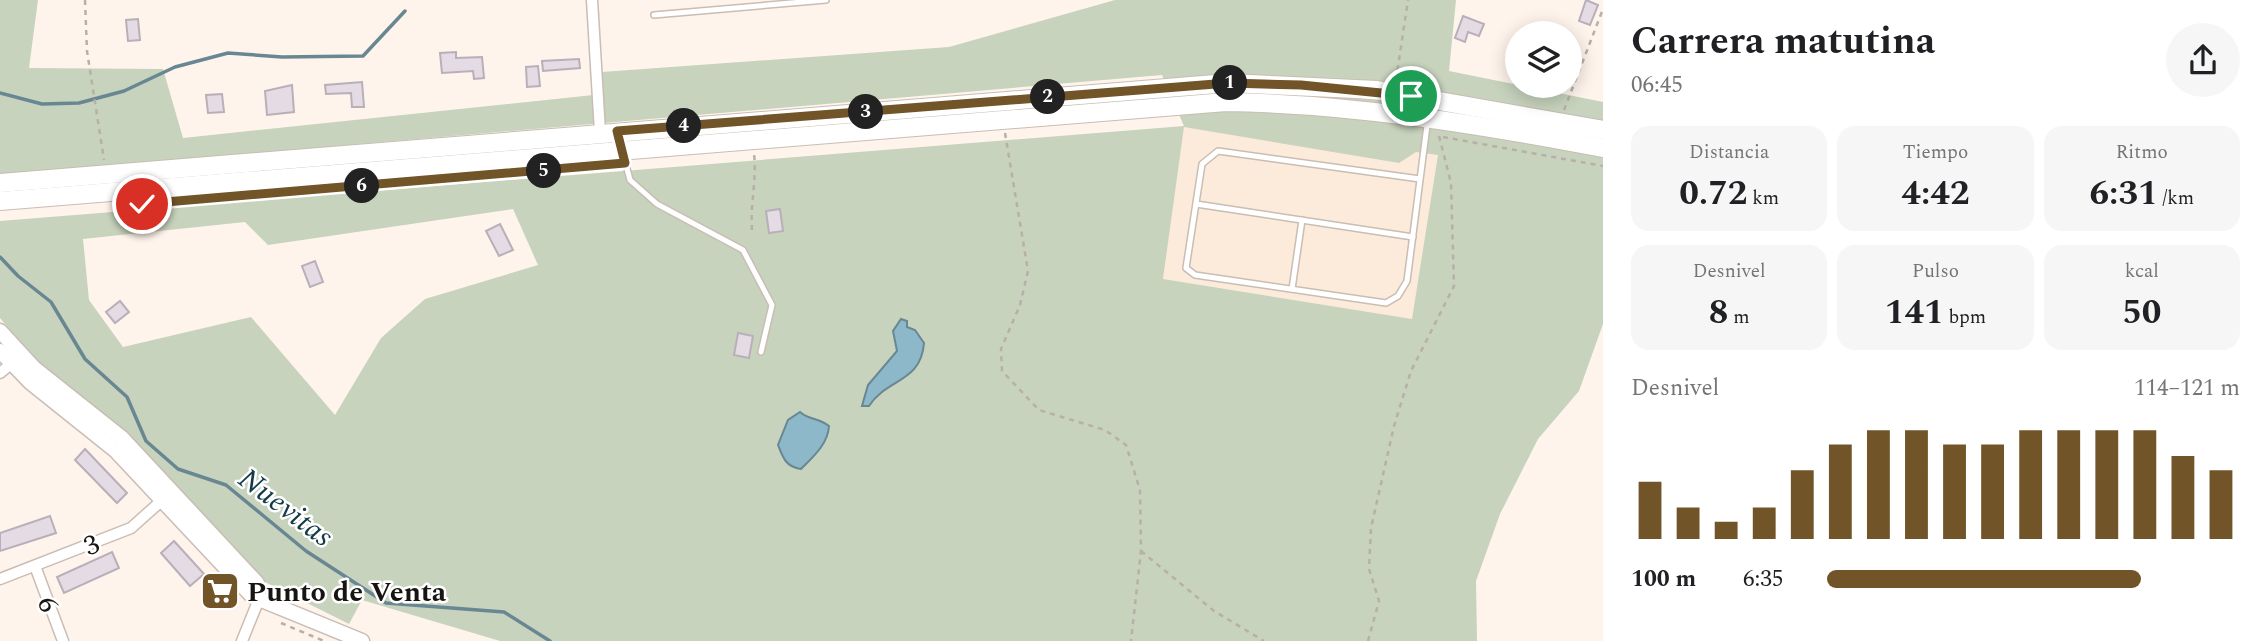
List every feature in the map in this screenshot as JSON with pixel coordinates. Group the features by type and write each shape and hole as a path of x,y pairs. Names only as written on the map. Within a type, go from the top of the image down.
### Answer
{"main road":[{"path":"0,183 1228,83 1301,85 1394,93 1603,130"},
{"path":"0,201 1226,102 1302,103 1428,118 1603,148"}],"street":[{"path":"592,0 609,132"},
{"path":"0,331 34,368 122,438 247,592 362,641"},
{"path":"0,351 6,369 115,450 167,495"},
{"name":"3","path":"0,579 131,528 167,495"},
{"name":"6","path":"35,566 63,641"},
{"path":"242,641 260,599"}],"lane":[{"path":"654,15 826,0"},
{"path":"1420,179 1218,151 1202,163 1186,268 1195,275 1386,303 1398,296 1407,281 1413,237 1430,99"},
{"path":"609,132 623,151 630,180 657,204 743,250 772,305 761,352"},
{"path":"1196,204 1413,237"},
{"path":"1292,289 1302,220"}],"path":[{"path":"85,0 87,51 107,174"},
{"path":"1394,93 1408,0"},
{"path":"1560,122 1603,9"},
{"path":"1368,641 1379,601 1369,569 1371,528 1394,426 1411,371 1454,286 1451,183 1439,136 1428,118"},
{"path":"992,134 1005,133 1028,271 1020,305 1001,349 1002,371 1039,410 1105,430 1126,445 1140,490 1142,551 1131,641"},
{"path":"1439,136 1603,166"},
{"path":"752,140 757,174 751,213 752,230"},
{"path":"1142,551 1214,611 1264,641"}],"shaded area":[{"path":"1184,126 1399,163 1416,151 1439,155 1412,319 1163,279"}],"green space":[{"path":"0,0 38,0 29,68 163,69 183,138 603,94 602,72 949,47 1115,0 1456,0 1449,71 1505,82 1505,98 1582,98 1603,102 1603,324 1579,391 1538,439 1500,514 1476,581 1477,641 500,641 362,600 349,624 265,582 134,442 33,358 0,318 0,221 1184,126 1162,75 0,175","holes":["1184,127 1399,163 1416,152 1438,155 1412,319 1163,279","513,209 538,265 425,299 381,338 335,415 251,317 123,347 89,300 83,239 245,222 268,245"]}],"water":[{"path":"901,319 907,321 907,327 915,330 924,343 922,356 910,373 876,397 869,406 862,406 868,385 897,351 893,331"},
{"path":"800,412 829,426 823,444 801,469 788,464 778,445 788,420"}],"building":[{"path":"1586,0 1598,5 1590,25 1579,21"},
{"path":"1463,16 1484,24 1479,36 1468,32 1465,42 1455,38"},
{"path":"138,19 140,40 128,41 126,20"},
{"path":"456,52 456,58 482,57 484,78 474,79 473,71 442,73 440,53"},
{"path":"579,59 580,68 543,71 542,61"},
{"path":"538,66 540,86 527,87 526,67"},
{"path":"362,82 364,107 352,107 351,93 326,94 325,85"},
{"path":"292,85 294,112 267,115 265,91"},
{"path":"222,94 224,112 208,113 206,95"},
{"path":"780,209 783,231 769,233 766,211"},
{"path":"500,224 513,250 499,256 486,231"},
{"path":"315,261 323,282 310,287 302,266"},
{"path":"120,301 129,312 115,323 106,312"},
{"path":"738,333 753,336 749,358 734,355"},
{"path":"85,449 127,493 117,503 75,460"},
{"path":"50,516 56,533 0,551 0,533"},
{"path":"174,541 204,574 190,586 161,553"},
{"path":"112,552 119,568 64,593 57,577"}],"waterway":[{"path":"0,93 42,104 79,103 124,91 175,67 228,53 282,57 363,56 405,11"},
{"name":"Nuevitas","path":"0,257 18,276 51,302 85,359 127,397 146,441 178,469 226,485 306,551 386,603 504,612 550,641"}],"place":[{"name":"Punto de Venta","path":"220,591"}],"route":[{"path":"142,204 625,163 617,131 1228,83 1377,90 1411,96"}]}
